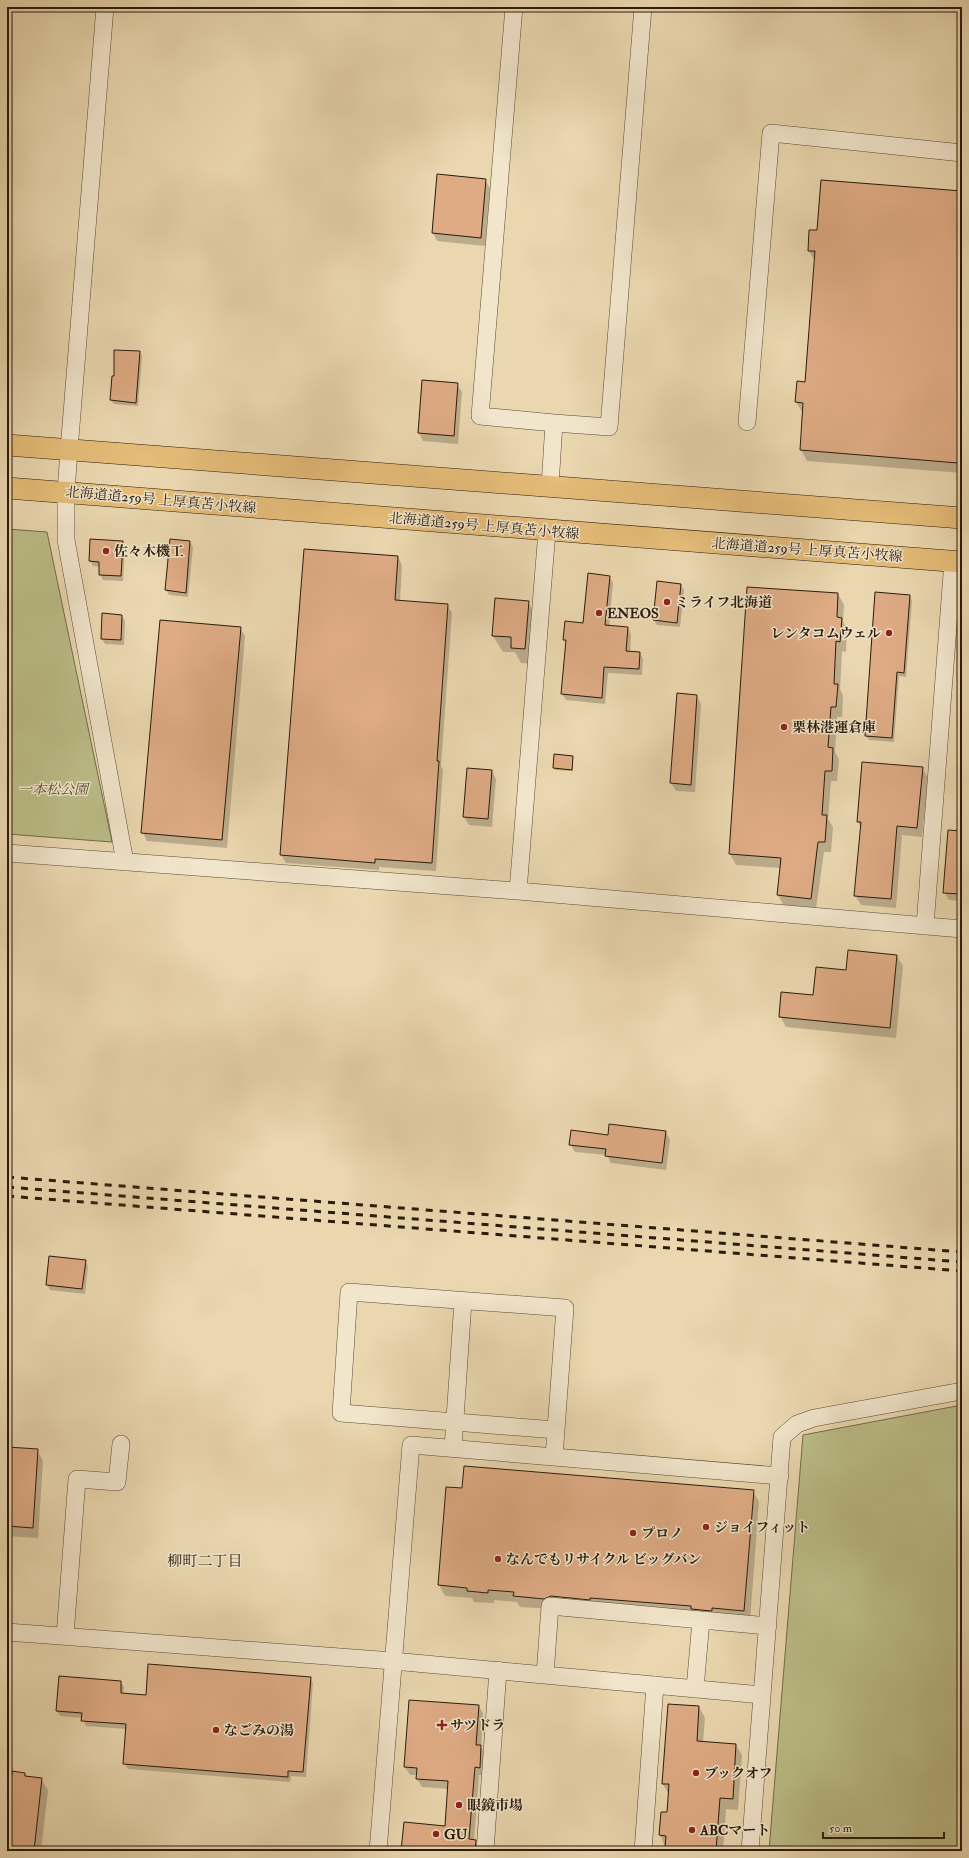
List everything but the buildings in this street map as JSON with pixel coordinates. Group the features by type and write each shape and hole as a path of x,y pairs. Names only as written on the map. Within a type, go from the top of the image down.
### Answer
{"main road":[{"path":"7,445 962,518"},
{"name":"北海道道259号 上厚真苫小牧線","path":"7,488 547,531 958,561"}],"street":[{"path":"105,7 69,450 66,492 66,540 125,862"},
{"path":"514,7 480,416 609,427 643,7"},
{"path":"747,422 771,133 962,153"},
{"path":"550,486 554,422"},
{"path":"518,891 547,531"},
{"path":"925,926 958,561"},
{"path":"7,853 518,891 962,929"},
{"path":"554,1457 556,1430 565,1308 349,1292 341,1413 556,1430"},
{"path":"453,1448 463,1301"},
{"path":"750,1851 782,1437 797,1424 814,1418 962,1391"},
{"path":"65,1636 77,1479 117,1482 121,1444"},
{"path":"378,1851 412,1445 780,1476"},
{"path":"545,1675 550,1606 768,1626"},
{"path":"695,1689 701,1620"},
{"path":"7,1632 393,1661 762,1695"},
{"path":"485,1851 498,1670"},
{"path":"643,1851 655,1684"}],"green space":[{"name":"一本松公園","path":"7,529 47,532 112,842 7,834"},
{"path":"962,1405 962,1851 769,1851 803,1435"}],"railway":[{"path":"7,1177 962,1252"},
{"path":"7,1187 962,1262"},
{"path":"7,1196 962,1271"}],"place":[{"name":"佐々木機工","path":"106,551"},
{"name":"ミライフ北海道","path":"667,602"},
{"name":"ENEOS","path":"599,613"},
{"name":"レンタコムウェル","path":"889,633"},
{"name":"栗林港運倉庫","path":"784,727"},
{"name":"ジョイフィット","path":"706,1527"},
{"name":"プロノ","path":"633,1533"},
{"name":"なんでもリサイクル ビッグバン","path":"498,1559"},
{"name":"サツドラ","path":"442,1725"},
{"name":"なごみの湯","path":"216,1730"},
{"name":"ブックオフ","path":"696,1773"},
{"name":"眼鏡市場","path":"459,1805"},
{"name":"ABCマート","path":"692,1830"},
{"name":"GU","path":"436,1834"}],"district":[{"name":"柳町二丁目","path":"205,1561"}]}
